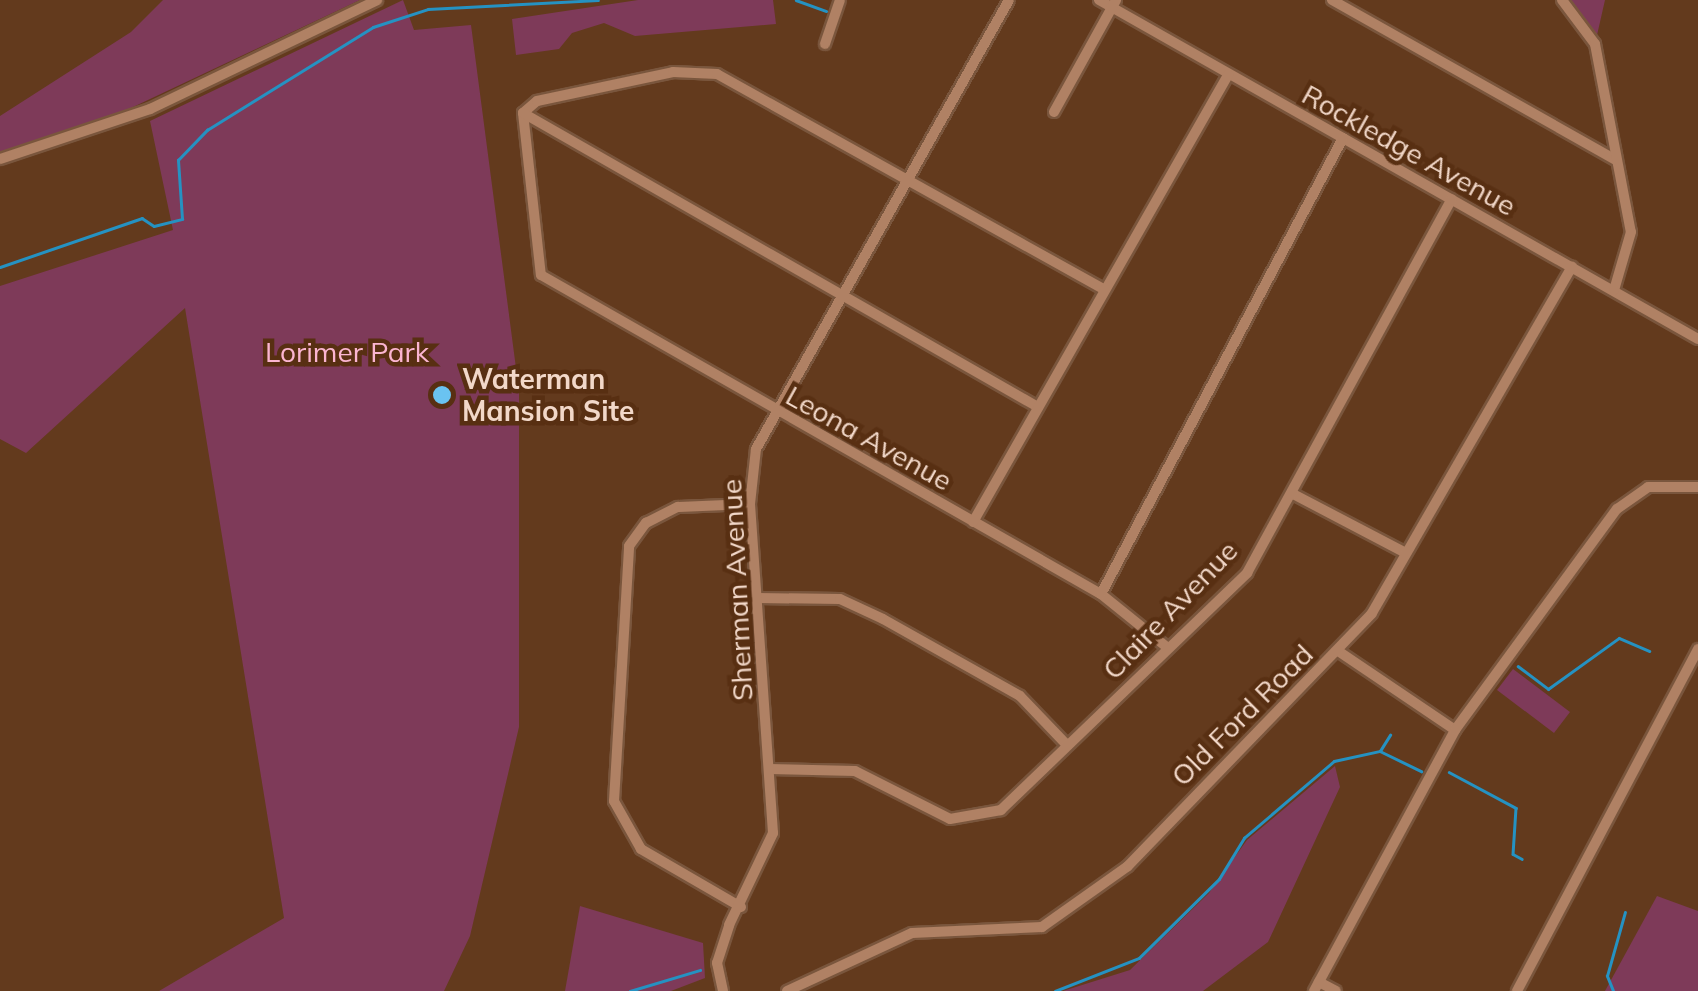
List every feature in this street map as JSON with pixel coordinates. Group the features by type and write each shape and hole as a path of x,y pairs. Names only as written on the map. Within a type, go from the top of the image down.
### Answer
{"street":[{"path":"0,159 150,108 377,0"},
{"path":"825,44 840,0"},
{"name":"Sherman Avenue","path":"723,991 717,963 769,851 770,768 750,504 756,449 1009,0"},
{"name":"Rockledge Avenue","path":"1099,0 1114,4 1228,75 1698,339"},
{"path":"1332,0 1616,160"},
{"path":"1562,0 1579,11 1595,44 1616,160 1632,252 1614,290"},
{"path":"1054,112 1114,4"},
{"path":"1038,407 523,113 537,101 657,75 718,74 1103,289"},
{"path":"973,522 1228,75"},
{"name":"Leona Avenue","path":"523,113 540,275 1100,594 1168,648"},
{"path":"1100,594 1343,138"},
{"name":"Claire Avenue","path":"770,768 857,772 964,820 1001,810 1246,572 1293,494 1452,199"},
{"name":"Old Ford Road","path":"787,991 912,933 1023,932 1067,917 1338,650 1404,552 1572,268"},
{"path":"1336,991 1317,986 1455,730 1617,508 1648,487 1698,488"},
{"path":"1293,494 1404,552"},
{"path":"741,907 641,850 614,801 629,546 666,512 750,504"},
{"path":"758,598 839,599 883,619 1020,696 1067,745"},
{"path":"1338,650 1455,730"},
{"path":"1516,991 1698,650"}],"green space":[{"path":"163,0 360,0 114,116 0,152 0,116 131,32"},
{"name":"Lorimer Park","path":"403,0 414,30 471,25 519,391 519,727 470,936 444,991 159,991 284,918 185,308 26,453 0,439 0,286 173,230 150,121"},
{"path":"638,0 773,0 776,24 635,36 604,23 572,33 559,49 516,55 512,19"},
{"path":"1562,0 1605,0 1595,44 1579,11"},
{"path":"1513,669 1570,712 1554,733 1497,690"},
{"path":"1335,766 1340,787 1268,942 1203,991 1063,991 1130,970 1209,893 1247,840"},
{"path":"1657,896 1698,911 1698,991 1605,991"},
{"path":"580,906 703,943 705,978 671,991 565,991"}],"waterway":[{"path":"0,267 142,218 154,226 182,219 178,160 207,130 373,27 428,9 598,0"},
{"path":"796,0 826,11"},
{"path":"1518,666 1548,689 1619,638 1649,651"},
{"path":"1380,751 1390,735"},
{"path":"1055,991 1139,958 1219,879 1244,838 1334,761 1380,751 1421,771"},
{"path":"1449,772 1516,808 1513,854 1522,859"},
{"path":"1613,991 1607,976 1625,912"},
{"path":"630,991 700,970"}],"place":[{"name":"Waterman Mansion Site","path":"442,395"}]}
